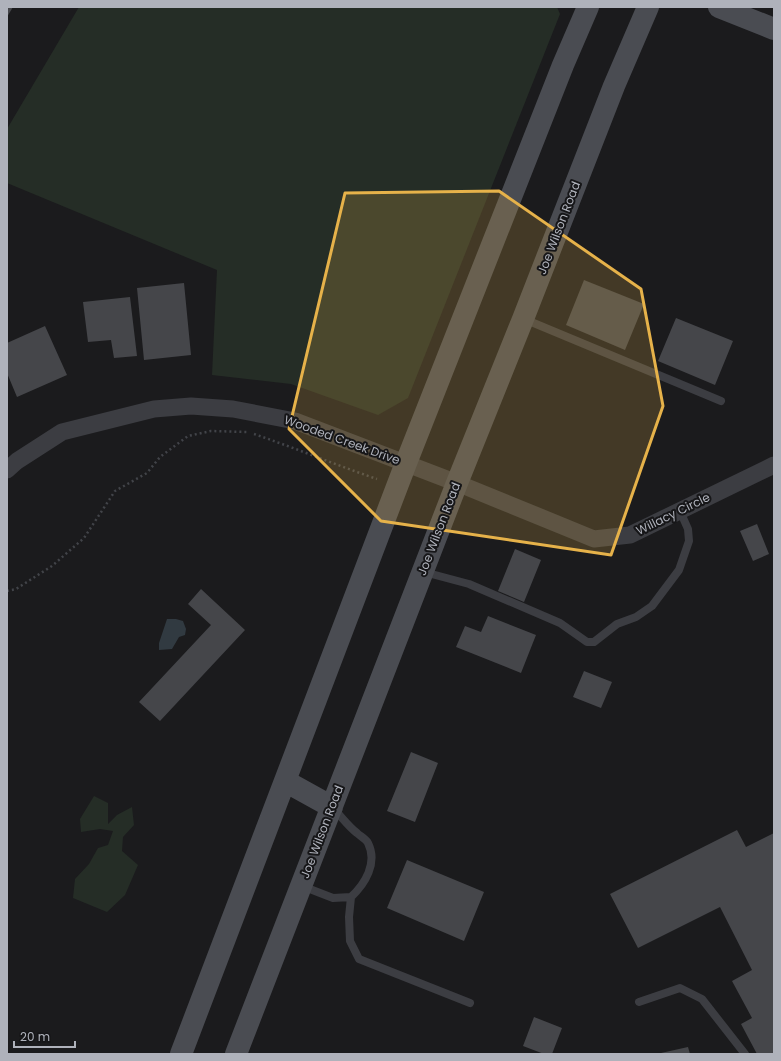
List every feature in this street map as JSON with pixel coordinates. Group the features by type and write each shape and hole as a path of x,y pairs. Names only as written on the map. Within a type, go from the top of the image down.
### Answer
{"main road":[{"path":"180,1054 397,486 563,65 588,7"},
{"name":"Joe Wilson Road","path":"236,1054 457,483 614,86 648,7"},
{"path":"719,7 774,29"},
{"path":"285,781 332,807"}],"street":[{"name":"Wooded Creek Drive","path":"7,470 17,461 62,432 154,409 191,406 233,409 295,421 457,483"},
{"name":"Willacy Circle","path":"457,483 594,539 630,535 774,465"}],"lane":[{"path":"523,319 721,401"},
{"path":"423,571 469,584 560,623 588,642 594,642 617,624 636,617 652,606 679,570 689,541 688,529 680,511"},
{"path":"332,807 356,833 368,842 372,857 368,874 360,888 352,897 349,917 350,941 359,959 470,1003"},
{"path":"301,886 332,898 352,897"},
{"path":"639,1002 680,988 702,1000 745,1054"}],"path":[{"path":"7,591 16,589 58,562 84,538 115,491 147,474 160,457 188,436 211,431 251,433 397,486"}],"highlighted area":[{"path":"499,191 641,289 663,406 611,555 381,521 289,429 345,193"}],"shaded area":[{"path":"79,7 557,7 560,14 408,398 378,415 291,384 212,375 217,270 7,183 7,129"},
{"path":"167,619 183,621 186,629 185,635 179,637 172,649 159,650 159,643"},
{"path":"94,796 108,803 108,824 117,815 132,807 134,825 123,837 122,851 138,865 125,895 107,912 73,898 75,879 89,864 98,848 108,845 113,831 100,829 81,832 80,819"}],"building":[{"path":"7,7 13,7 7,17"},
{"path":"584,280 644,304 625,350 566,325"},
{"path":"184,283 191,355 144,360 137,288"},
{"path":"130,297 137,356 114,358 111,340 88,342 83,302"},
{"path":"676,318 733,341 715,385 658,361"},
{"path":"45,326 67,375 17,397 7,373 7,343"},
{"path":"757,524 769,554 753,561 740,531"},
{"path":"515,549 541,560 524,602 498,591"},
{"path":"201,589 245,630 160,721 139,702 211,625 188,604"},
{"path":"488,616 536,635 521,673 456,647 465,626 481,632"},
{"path":"584,671 612,682 601,708 573,697"},
{"path":"411,752 438,763 415,822 387,811"},
{"path":"737,830 746,847 774,833 774,1054 757,1054 741,1024 752,1018 732,981 752,970 720,907 638,948 610,894"},
{"path":"407,860 484,892 464,941 387,908"},
{"path":"534,1017 562,1028 552,1054 544,1054 523,1046"},
{"path":"688,1047 690,1054 661,1054 661,1053"}]}
